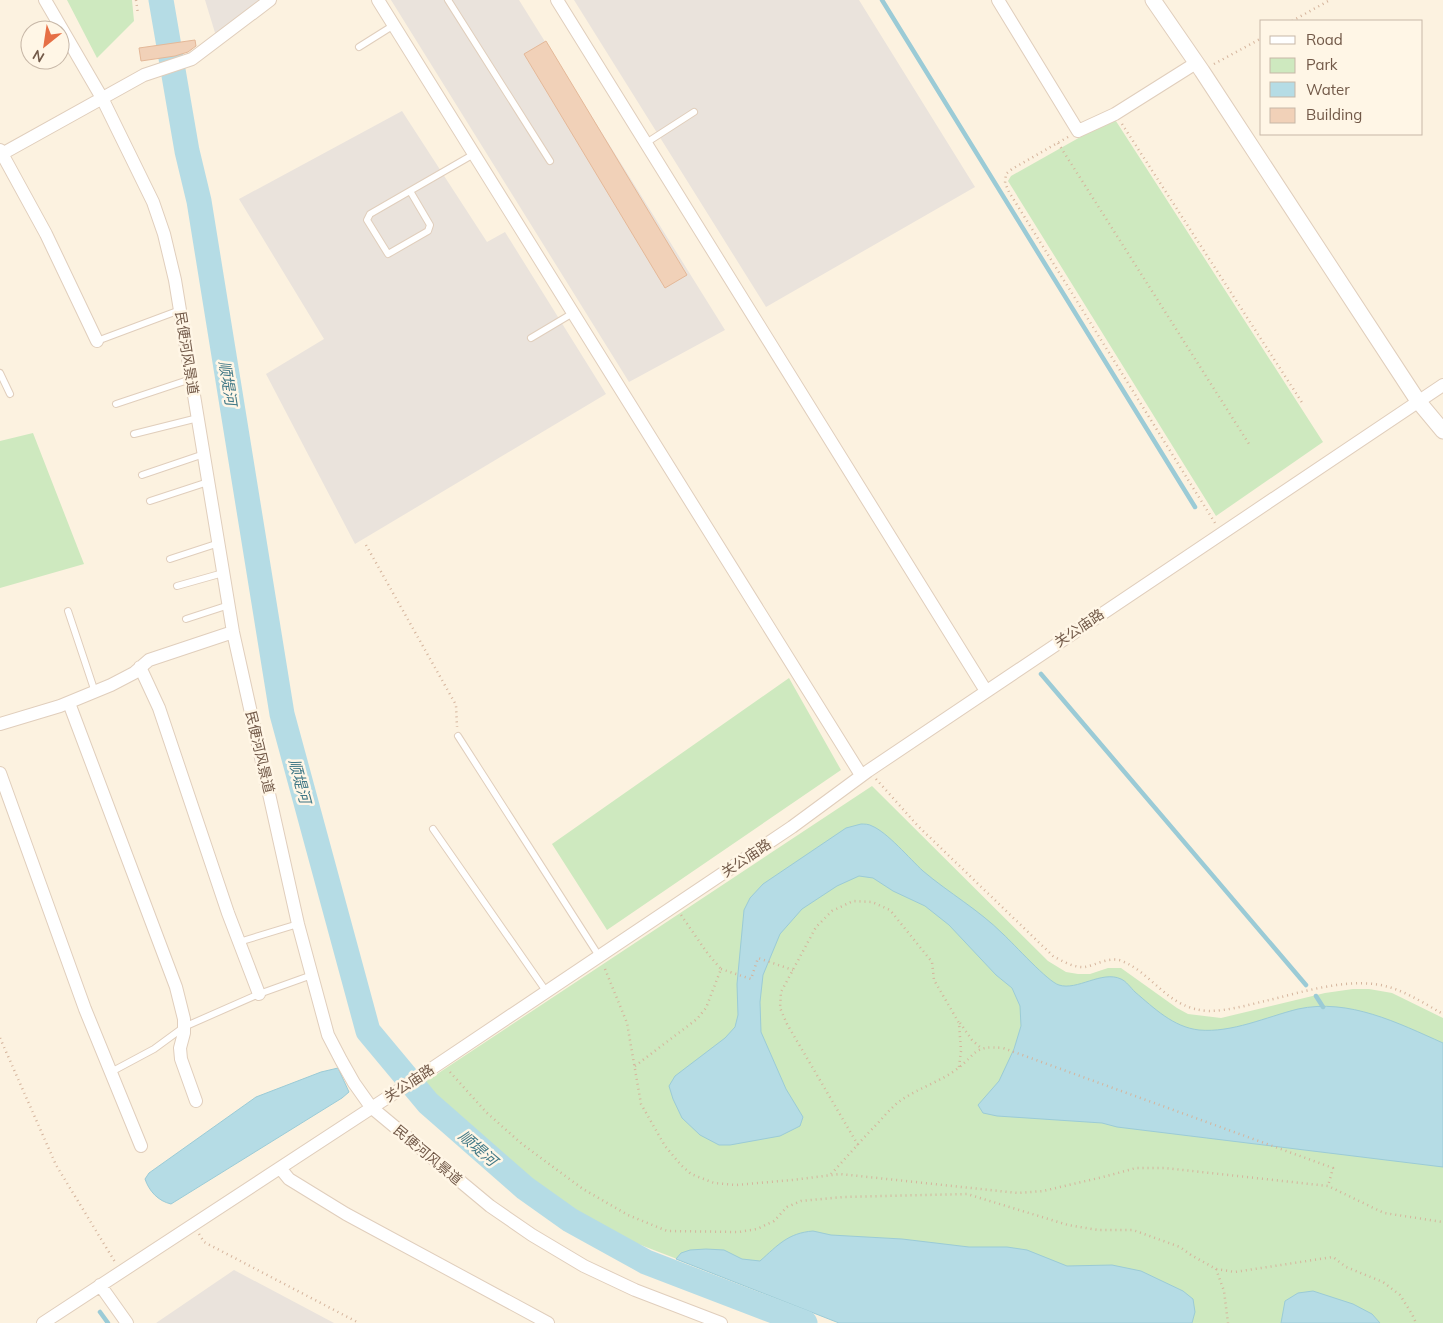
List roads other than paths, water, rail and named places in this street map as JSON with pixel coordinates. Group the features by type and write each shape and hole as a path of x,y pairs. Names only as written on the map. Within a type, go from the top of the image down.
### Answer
{"street":[{"name":"民便河风景道","path":"45,0 102,98 153,202 164,234 180,310 233,632 298,924 328,1036 354,1084 482,1200 532,1235 584,1266 635,1290 720,1323"},
{"path":"97,341 46,234 1,153 144,74 192,59 270,0"},
{"path":"378,0 573,313 864,773"},
{"path":"557,0 986,690"},
{"path":"998,0 1078,131 1115,114 1199,67"},
{"path":"1153,0 1199,67 1418,402 1443,431"},
{"name":"关公庙路","path":"44,1323 428,1071 792,827 864,773 986,690 1443,385"},
{"path":"0,724 95,692 134,673 149,660 233,632"},
{"path":"140,667 159,708 239,942 259,994"},
{"path":"69,702 176,988 184,1019 184,1033 180,1048 181,1059 196,1101"},
{"path":"0,773 85,1009 140,1146"},
{"path":"280,1168 289,1179 346,1214 548,1323"},
{"path":"100,1285 127,1323"}],"lane":[{"path":"448,0 550,161"},
{"path":"359,47 394,25"},
{"path":"646,143 694,112"},
{"path":"410,191 430,225 428,231 388,254 367,220 370,214 474,154"},
{"path":"97,341 180,310"},
{"path":"531,338 573,313"},
{"path":"0,373 10,394"},
{"path":"116,404 191,379"},
{"path":"134,434 198,418"},
{"path":"142,475 204,454"},
{"path":"150,501 208,482"},
{"path":"170,559 219,543"},
{"path":"177,586 223,573"},
{"path":"186,619 229,605"},
{"path":"68,611 95,692"},
{"path":"458,736 599,956"},
{"path":"434,829 546,991"},
{"path":"239,942 298,924"},
{"path":"111,1072 154,1049 184,1027 259,994 312,975"}],"water":[{"path":"861,824 871,825 878,829 923,871 984,917 1039,970 1059,985 1074,985 1106,977 1121,979 1164,1016 1181,1025 1199,1030 1236,1027 1298,1009 1317,1006 1336,1007 1373,1014 1443,1043 1443,1167 1117,1127 1102,1123 997,1116 983,1113 978,1105 999,1081 1014,1049 1021,1026 1020,1006 1012,988 996,975 949,925 925,906 893,891 873,878 859,876 837,886 802,909 780,934 763,975 760,1002 761,1032 786,1089 803,1117 800,1126 780,1136 730,1145 719,1145 700,1135 682,1118 669,1086 675,1076 725,1038 735,1027 738,1015 737,984 744,910 750,898 763,884 846,828"},
{"path":"338,1068 349,1092 342,1098 171,1204 158,1198 149,1188 145,1179 149,1173 256,1097 321,1072"},
{"path":"813,1231 831,1235 902,1239 969,1247 1007,1247 1027,1250 1067,1266 1112,1265 1141,1271 1183,1291 1193,1299 1195,1312 1192,1323 839,1323 676,1259 681,1253 690,1250 706,1249 724,1250 742,1259 760,1261 790,1237"},
{"path":"1313,1291 1353,1304 1372,1314 1380,1323 1281,1323 1285,1301 1298,1293"}],"waterway":[{"name":"顺堤河","path":"161,0 187,151 199,201 282,714 368,1031 428,1103 525,1188 570,1220 646,1262 805,1323"},
{"path":"882,0 1195,507"},
{"path":"1041,674 1306,985"},
{"path":"1316,996 1323,1007"},
{"path":"100,1312 108,1323"}]}
